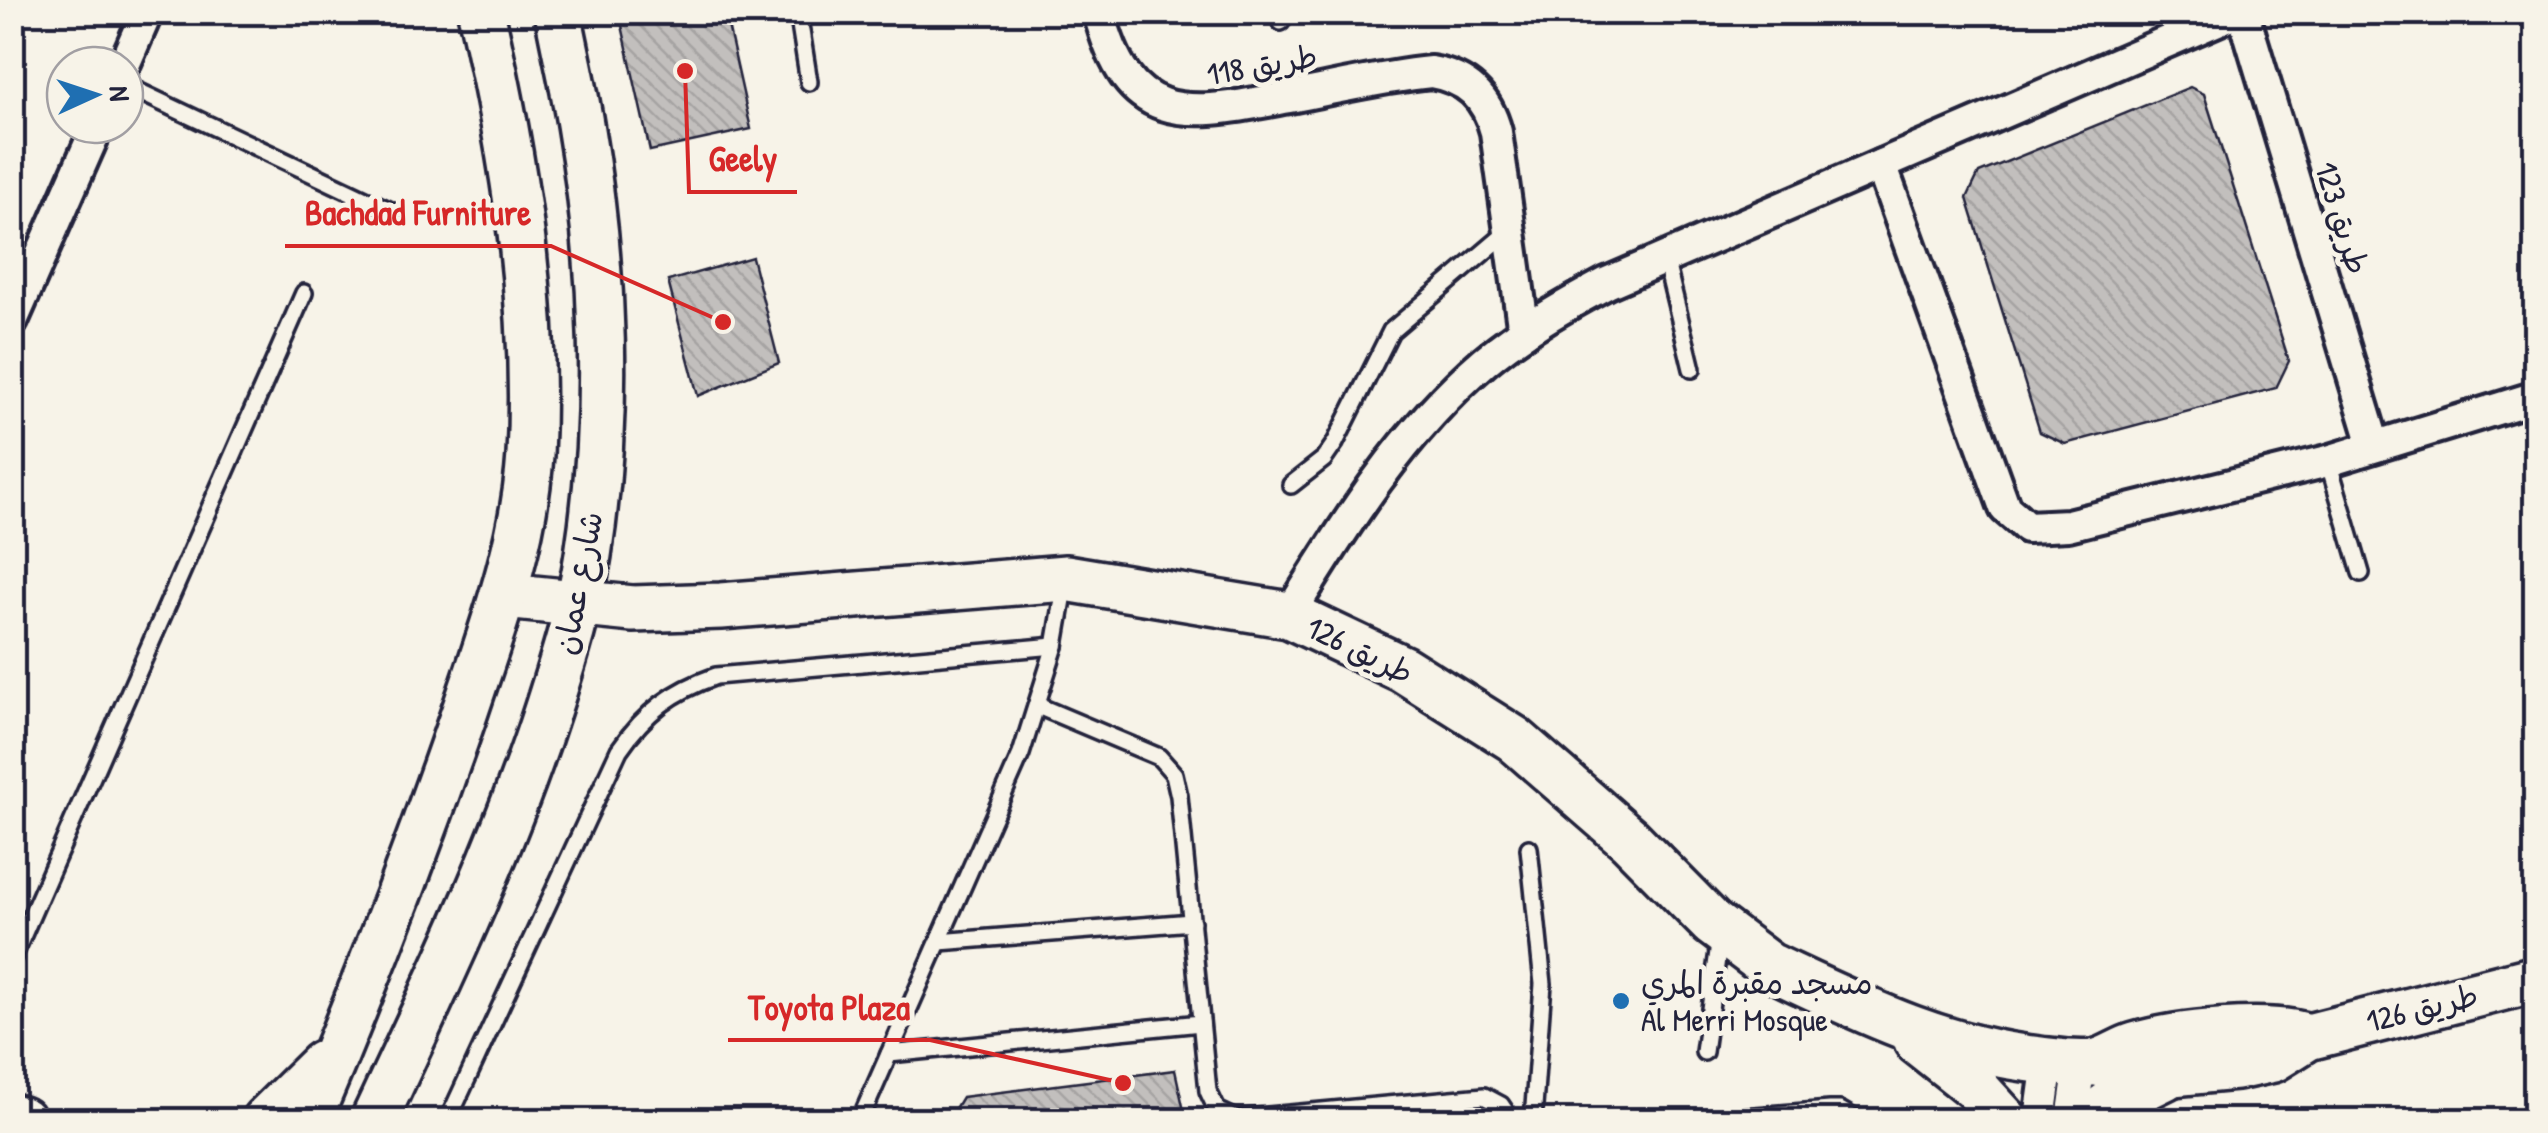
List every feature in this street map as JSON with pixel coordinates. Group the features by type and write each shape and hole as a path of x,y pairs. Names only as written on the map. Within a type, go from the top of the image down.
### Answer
{"street":[{"name":"شارع عمان","path":"308,1120 415,851 505,596 518,538 530,457 530,372 522,250 506,122 481,12"},
{"name":"شارع عمان","path":"374,1120 473,906 526,777 578,604 598,468 599,299 580,124 558,12"},
{"name":"طريق 118","path":"1099,12 1109,48 1130,80 1160,102 1177,108 1215,111 1431,72 1462,81 1474,90 1492,116 1524,332"},
{"path":"1289,615 1360,503 1417,430 1450,394 1524,332 1608,283 2239,12"},
{"name":"طريق 123","path":"2239,12 2374,445"},
{"path":"132,45 143,15"},
{"path":"12,321 89,145"},
{"path":"1881,165 2005,508 2027,528 2068,525 2328,460 2536,398"},
{"name":"طريق 126","path":"505,596 633,608 721,606 1066,578 1289,615 1403,668 1514,739 1629,840 1721,931 1769,966 1896,1025 1966,1046 2076,1062 2123,1074 2168,1075 2260,1063 2286,1053 2308,1037 2536,978"},
{"path":"1896,1025 1974,1086 2005,1120"},
{"name":"طريق 126","path":"2076,1062 2140,1044 2230,1032 2270,1028 2308,1037"},
{"path":"265,1120 340,1044"},
{"path":"2040,1120 2076,1062"},
{"path":"2072,1120 2076,1062"},
{"path":"2089,1120 2168,1075"},
{"path":"12,1117 22,1120"}],"lane":[{"path":"798,12 810,82"},
{"path":"145,95 395,213"},
{"path":"1291,485 1324,459 1335,443 1391,331 1510,230"},
{"path":"1665,258 1692,369"},
{"path":"12,960 304,293"},
{"path":"2328,460 2361,572"},
{"path":"860,1120 1002,802 1038,706 1055,646 1066,578"},
{"path":"448,1120 620,750 651,710 670,695 716,676 1055,646"},
{"path":"1038,706 1148,752 1174,774 1211,1102 1226,1116 1236,1119 1484,1096 1501,1106 1511,1120"},
{"path":"1529,848 1543,984 1532,1120"},
{"path":"940,942 1192,922"},
{"path":"1704,1052 1721,931"},
{"path":"889,1054 1202,1023"},
{"path":"1705,1120 1840,1110 1857,1120"}],"building":[{"path":"619,12 725,12 751,129 650,151"},
{"path":"2190,87 2204,94 2289,361 2276,388 2065,444 2040,432 1967,198 1979,173"},
{"path":"752,257 779,363 698,396 668,281"},
{"path":"1175,1070 1186,1120 948,1120 962,1097"}],"place":[{"name":"Geely","path":"685,71"},
{"name":"Bachdad Furniture","path":"723,322"},
{"name":"مسجد مقبرة المري Al Merri Mosque","path":"1621,1001"},
{"name":"Toyota Plaza","path":"1123,1083"}]}
